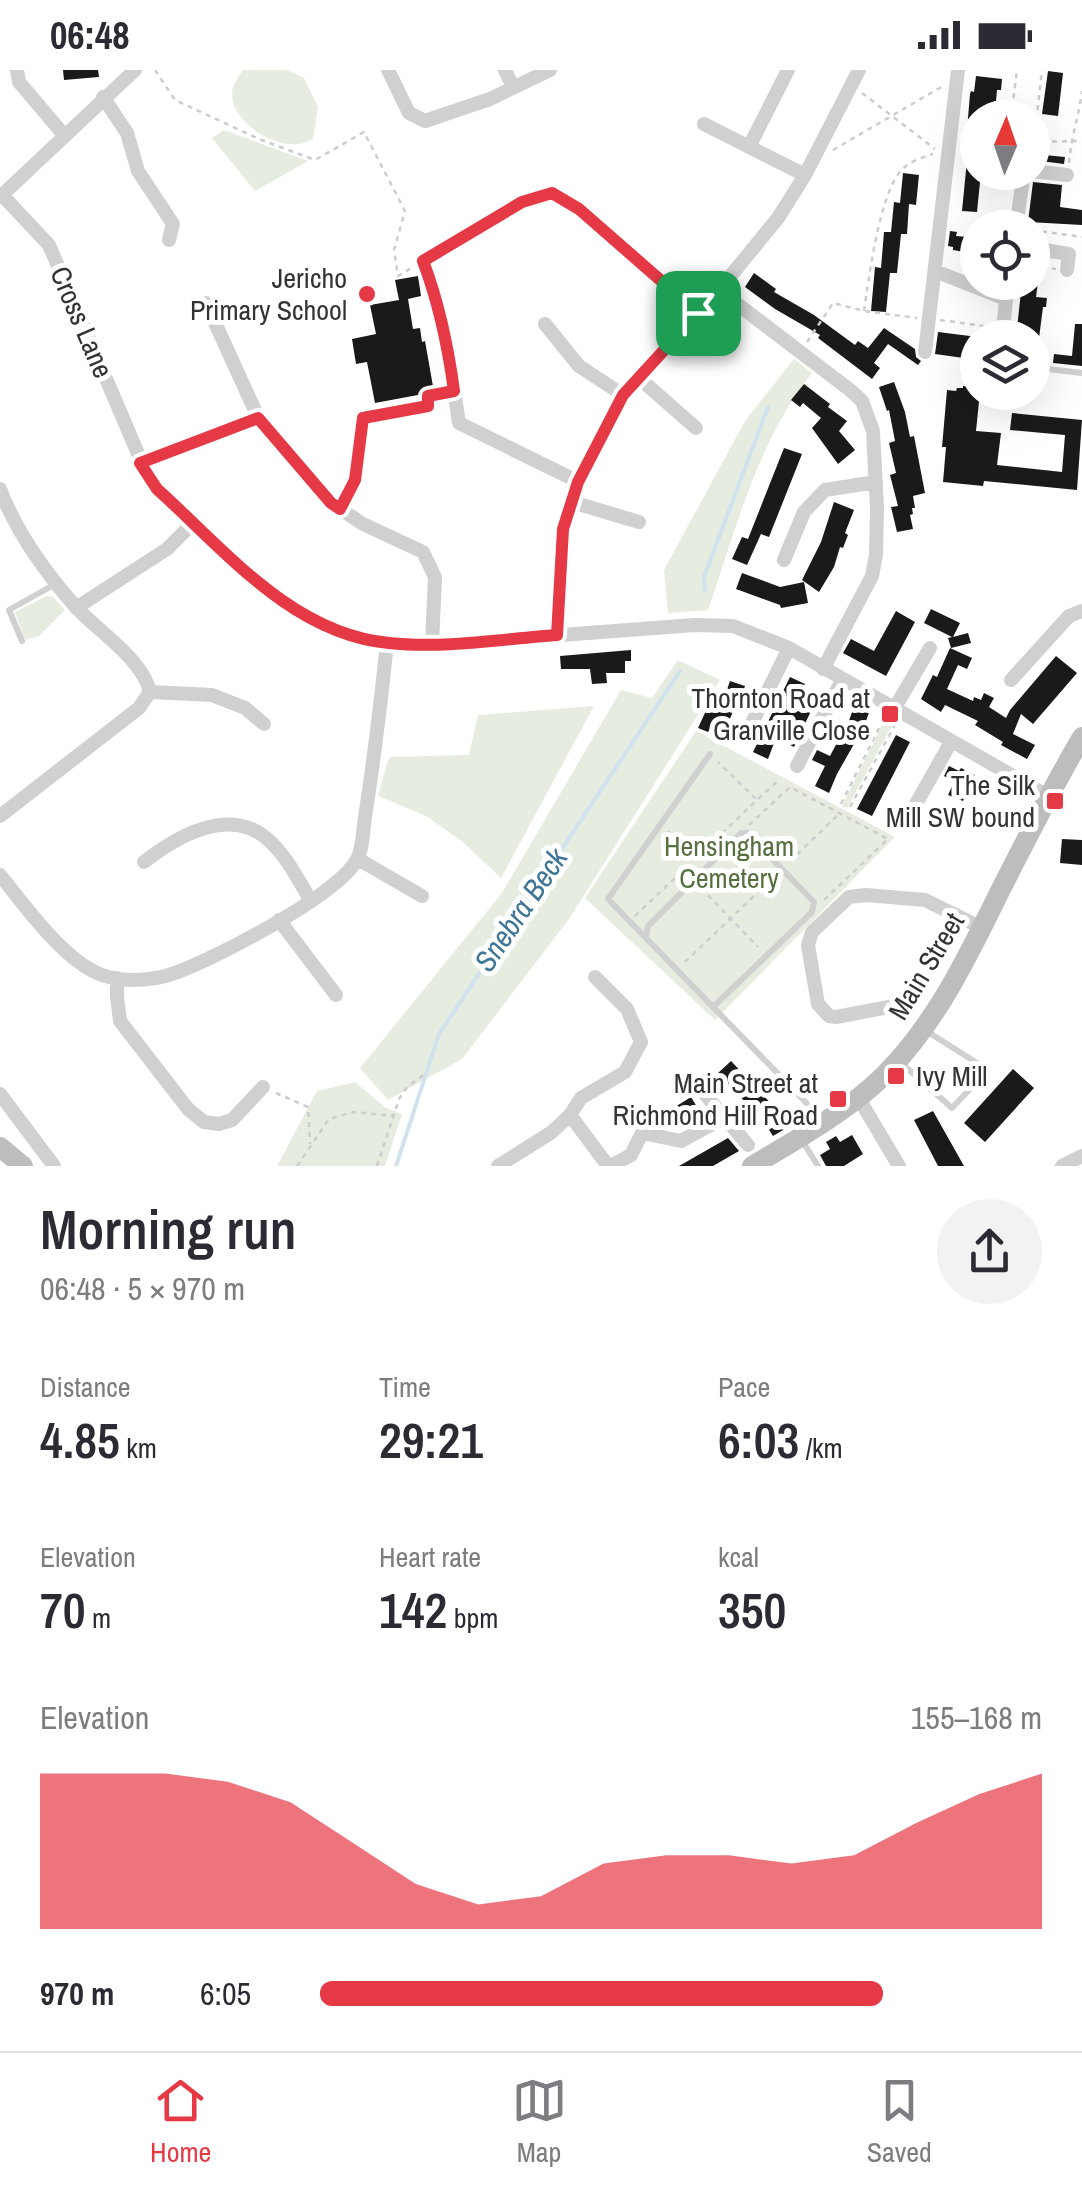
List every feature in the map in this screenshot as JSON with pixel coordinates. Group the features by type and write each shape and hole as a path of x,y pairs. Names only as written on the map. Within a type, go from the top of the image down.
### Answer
{"main road":[{"name":"Main Street","path":"752,1166 858,1097 890,1070 937,1010 1082,736"},
{"path":"0,1146 23,1166"}],"street":[{"path":"17,70 20,82 64,135"},
{"path":"1,196 134,70"},
{"path":"388,70 409,112 425,121 490,98 550,70"},
{"path":"506,70 514,88"},
{"path":"557,635 563,529 578,482 623,395 778,218 859,70"},
{"path":"748,147 783,72"},
{"path":"924,352 958,74"},
{"path":"104,98 126,132 138,171 180,226 168,240"},
{"path":"704,124 748,147 808,169"},
{"path":"1050,172 1068,175"},
{"path":"464,235 522,202 552,193 579,209 698,313"},
{"name":"Cross Lane","path":"1,196 48,245 140,463 157,489 264,587 306,617 349,636 432,645 695,624 733,626 788,648 1048,796"},
{"path":"1050,251 1068,254 1067,270"},
{"path":"935,271 960,278"},
{"path":"718,290 862,400 873,430 875,567 823,668"},
{"path":"206,303 258,418 331,503 363,524 423,552 435,578 432,645"},
{"path":"545,324 579,366 623,395"},
{"path":"448,345 459,423 578,482"},
{"path":"639,378 696,428"},
{"path":"140,463 258,418"},
{"path":"784,560 804,512 825,490 876,482"},
{"path":"0,816 140,708 150,692 148,680 76,608 36,557 2,498"},
{"path":"572,502 639,522"},
{"path":"76,608 166,550 194,522"},
{"path":"1011,680 1069,616 1082,610"},
{"path":"0,875 73,959 103,976 132,980 168,976 311,901 335,885 358,859 388,643"},
{"path":"748,721 788,648"},
{"path":"895,709 930,648"},
{"path":"797,766 842,680"},
{"path":"150,692 212,696 245,708 264,724"},
{"path":"903,824 951,742"},
{"path":"144,862 167,844 201,829 237,824 264,836 287,862 311,901"},
{"path":"358,859 422,896"},
{"path":"905,1004 828,1016 818,1004 808,953 812,932 849,898 866,894 924,900 982,928"},
{"path":"279,920 336,995"},
{"path":"498,1166 552,1132 581,1098 625,1072 641,1042 627,1008 596,977"},
{"path":"117,978 120,1021 188,1108 204,1122 219,1124 232,1120 263,1087"},
{"path":"704,1093 748,1144"},
{"path":"0,1094 54,1166"},
{"path":"858,1097 897,1165"},
{"path":"570,1115 609,1166 631,1155 642,1133 681,1141 725,1117"},
{"path":"1062,1166 1082,1156"}],"lane":[{"path":"1050,369 1082,372"},
{"path":"22,641 9,610 57,583"},
{"path":"710,754 608,899 824,1121"},
{"path":"646,938 648,926 740,832 747,833 814,902 812,912 714,1008"},
{"path":"898,1060 952,1108 988,1070 923,1028"},
{"path":"800,1137 818,1166"}],"path":[{"path":"155,70 174,100 315,160 364,132 405,212 394,250 398,276 464,235"},
{"path":"1013,100 1017,70"},
{"path":"1039,100 1042,70"},
{"path":"808,169 958,74"},
{"path":"851,86 949,156"},
{"path":"1068,175 1082,91"},
{"path":"951,138 960,139"},
{"path":"1050,142 1082,141"},
{"path":"864,311 878,230 896,175 907,164 937,152 949,156"},
{"path":"1050,233 1082,237"},
{"path":"423,261 448,345"},
{"path":"800,352 833,303 960,325"},
{"path":"340,509 355,480 363,418 428,406 428,396 454,391"},
{"path":"842,804 895,709"},
{"path":"850,806 895,709"},
{"path":"710,754 756,800"},
{"path":"630,921 780,779"},
{"path":"740,832 790,786 888,839 812,912"},
{"path":"676,970 839,814"},
{"path":"661,824 694,860"},
{"path":"694,880 767,956"},
{"path":"378,1166 398,1100 407,1087 426,1073"},
{"path":"263,1087 308,1107 310,1145"},
{"path":"297,1166 329,1119 354,1112 392,1116"}],"green space":[{"path":"243,70 287,70 304,78 318,107 313,139 287,144 264,136 245,122 233,102 232,92"},
{"path":"224,130 308,161 255,191 212,138"},
{"path":"794,359 812,373 793,399 763,456 708,610 668,613 664,570 745,421"},
{"path":"47,596 65,610 39,636 25,640 15,612"},
{"path":"678,660 720,680 569,919 462,1059 388,1100 360,1068 502,893 621,690 652,698"},
{"path":"594,706 501,878 463,842 426,816 378,796 389,757 469,755 478,715"},
{"path":"885,719 893,724 847,808 842,806"},
{"name":"Hensingham Cemetery","path":"696,731 895,837 715,1020 585,898"},
{"path":"355,1082 386,1108 402,1114 385,1166 277,1166 317,1091"}],"building":[{"path":"63,70 98,70 99,77 64,80"},
{"path":"1048,71 1063,73 1058,116 1050,115 1050,100 1044,100"},
{"path":"976,76 1002,79 996,100 970,100 971,91 974,92"},
{"path":"1050,156 1065,157 1064,164 1050,162"},
{"path":"903,173 919,175 916,205 909,204 907,234 901,234 897,273 890,273 886,312 871,311 875,267 881,268 884,232 891,232 894,202 900,203"},
{"path":"1050,184 1062,185 1060,207 1082,210 1082,225 1050,223 1050,210 1030,210 1032,190 1050,190"},
{"path":"964,190 979,190 977,210 962,210"},
{"path":"950,231 957,232 960,251 948,246"},
{"path":"754,273 776,289 774,292 855,345 858,341 868,348 884,328 915,349 921,361 918,365 888,344 874,363 880,368 872,379 818,338 820,335 745,287"},
{"path":"418,276 421,296 408,299 413,329 420,328 422,342 425,341 434,392 375,403 367,362 356,364 352,339 376,334 370,305 399,300 395,280"},
{"path":"1020,300 1047,300 1041,320 1018,320"},
{"path":"1075,324 1082,324 1082,366 1053,363 1054,354 1072,356"},
{"path":"938,332 960,335 960,357 935,354"},
{"path":"894,382 910,437 914,436 925,493 913,496 913,529 897,532 891,507 898,506 890,475 896,473 889,443 895,441 889,410 879,387"},
{"path":"804,384 847,421 839,431 855,450 838,464 812,428 821,418 803,403 800,407 791,400"},
{"path":"957,388 960,410 978,410 976,431 1001,433 997,465 1062,472 1065,435 1010,430 1012,413 1082,420 1077,490 984,481 983,486 943,482 947,390"},
{"path":"784,448 802,454 769,537 761,534 747,565 732,559 742,537 748,539"},
{"path":"834,502 854,510 843,548 840,547 834,567 819,592 802,580 821,542"},
{"path":"742,573 780,587 804,582 808,603 781,608 736,589"},
{"path":"931,609 960,623 953,637 968,633 971,643 951,648 948,638 952,637 924,623"},
{"path":"896,611 915,622 886,676 843,653 851,639 874,651"},
{"path":"950,648 972,658 967,669 958,665 947,689 973,701 974,697 981,700 984,693 994,698 989,707 1006,718 1056,656 1077,673 1033,724 1021,714 1013,734 1035,745 1027,759 975,725 978,721 945,705 941,712 921,699 933,675 937,677"},
{"path":"631,650 631,661 625,661 625,673 606,673 607,683 592,684 590,669 561,669 560,656"},
{"path":"790,677 805,684 796,704 811,711 794,747 776,738 768,759 753,752"},
{"path":"730,681 745,686 724,732 698,728 710,702 721,707"},
{"path":"855,704 870,710 829,793 815,786 825,766 812,760 817,750 830,756 839,739 826,733 832,722 846,729"},
{"path":"896,735 910,742 872,816 857,809"},
{"path":"949,766 975,775 963,801 948,795 954,782 944,776"},
{"path":"1062,839 1082,840 1082,865 1060,863"},
{"path":"731,1061 788,1127 773,1136 718,1073"},
{"path":"1013,1069 1034,1088 985,1142 964,1123"},
{"path":"691,1097 703,1117 686,1126 675,1107"},
{"path":"933,1111 964,1166 938,1166 914,1120"},
{"path":"852,1135 863,1154 844,1166 826,1166 820,1155 830,1149 826,1142 836,1136 840,1142"},
{"path":"728,1138 739,1151 713,1166 679,1166"}],"waterway":[{"name":"Snebra Beck","path":"705,590 704,577 768,407"},
{"name":"Snebra Beck","path":"396,1166 439,1034 680,671"}],"place":[{"name":"Jericho Primary School","path":"367,294"},
{"name":"Thornton Road at Granville Close","path":"890,714"},
{"name":"The Silk Mill SW bound","path":"1055,801"},
{"name":"Ivy Mill","path":"896,1076"},
{"name":"Main Street at Richmond Hill Road","path":"838,1099"}],"route":[{"path":"552,193 579,209 698,313 623,395 578,482 563,529 557,635 432,645 349,636 306,617 264,587 157,489 140,463 258,418 340,509 355,480 363,418 428,406 428,396 454,391 448,345 423,261 522,202 552,193"}]}
